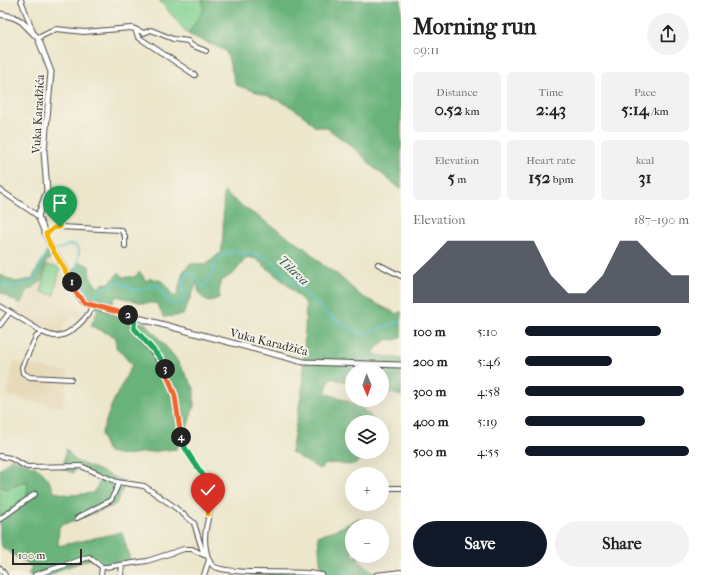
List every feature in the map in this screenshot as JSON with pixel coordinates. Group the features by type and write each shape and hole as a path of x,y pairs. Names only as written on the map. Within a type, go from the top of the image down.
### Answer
{"street":[{"name":"Vuka Karadžića","path":"21,0 33,32 38,38 51,72 44,151 47,191 38,216 50,245 74,284 78,296 85,303 304,362 401,366"},
{"path":"0,14 13,16 27,25 33,32"},
{"path":"38,38 56,29 84,32 131,28 144,33 151,30 173,39 188,41 191,45 206,51"},
{"path":"135,30 138,37 195,75"},
{"path":"0,190 38,216"},
{"path":"46,234 54,228 60,227 121,230 125,236 125,246"},
{"path":"378,264 401,276"},
{"path":"0,306 42,332 57,336 63,335 81,323 93,306"},
{"path":"0,324 10,312"},
{"path":"135,317 134,328 161,359 166,371 175,396 183,445 213,492 205,528 206,549 209,560 204,575"},
{"path":"42,332 36,338 26,356 22,367 23,373 30,377 71,379"},
{"path":"0,456 10,458 27,467 81,466 119,482 132,483 152,491 191,521 196,527 202,549 214,566 234,572 263,575 306,572 322,575"},
{"path":"78,518 111,500 119,482"},
{"path":"389,488 401,488"},
{"path":"0,519 34,494"},
{"path":"35,575 89,557 102,567 147,561 192,548 200,552 209,560"},
{"path":"121,575 122,565"},
{"path":"101,575 102,567"},
{"path":"0,568 6,575"},
{"path":"376,575 401,572"}],"shaded area":[{"path":"54,255 76,298 82,317 69,317 59,334 41,329 14,314 28,291 42,281 46,262"},
{"path":"14,362 69,372 63,408 7,396"}],"green space":[{"path":"159,0 202,0 205,9 188,34"},
{"path":"202,0 401,0 401,189 373,167 358,151 327,128 314,126 297,111 278,100 236,85 226,51 188,34 204,9"},
{"path":"224,192 239,204 306,249 361,296 397,314 401,311 401,338 394,340 387,339 378,346 373,354 401,359 401,396 389,392 389,363 345,363 345,381 330,378 325,393 345,400 345,407 359,407 369,415 345,415 345,459 362,459 357,463 348,465 333,463 327,464 319,469 291,452 303,385 306,304 284,282 256,259 247,257 234,273 220,282 219,298 208,302 199,294 197,282 183,315 164,317 156,303 143,303 116,296 108,313 146,324 174,356 194,388 194,406 184,437 176,449 124,455 108,452 101,435 112,404 132,365 116,347 116,337 91,326 98,310 73,271 80,262 89,266 90,277 98,288 102,284 110,283 119,272 123,277 134,277 140,272 146,281 151,278 162,281 174,297 177,295 183,272 190,264 207,264 221,252 223,237"},
{"path":"47,251 54,255 46,262 42,281 28,291 20,304 0,292 0,275 16,282 32,279"},
{"path":"47,265 60,268 54,295 41,292"},
{"path":"66,449 76,461 126,482 115,505 59,526 58,546 122,532 130,560 103,565 95,557 62,569 52,575 28,575 32,567 3,548 0,541 0,517 27,497 28,481 6,489 0,486 0,469 11,459 26,463 38,469 47,478 54,492 70,495 93,493 101,480 77,467 73,473 63,469"},
{"path":"28,481 29,495 0,517 0,486 6,489"},
{"path":"345,525 345,563 361,563 378,575 251,575 321,570 318,536"}],"waterway":[{"name":"Tilava","path":"0,283 12,287 33,281 45,255 69,245 75,245 79,250 77,266 87,294 98,294 104,288 118,281 137,291 157,285 169,303 180,304 185,299 182,283 189,271 204,287 211,276 215,264 222,256 230,252 247,253 269,259 327,314 350,329 366,334 401,321"}],"route":[{"path":"60,227 54,228 46,234 50,245 74,284 76,293 81,300 93,306 135,317 134,328 138,335 161,359 175,396 183,445 188,456 211,486 213,492 208,514"}]}
